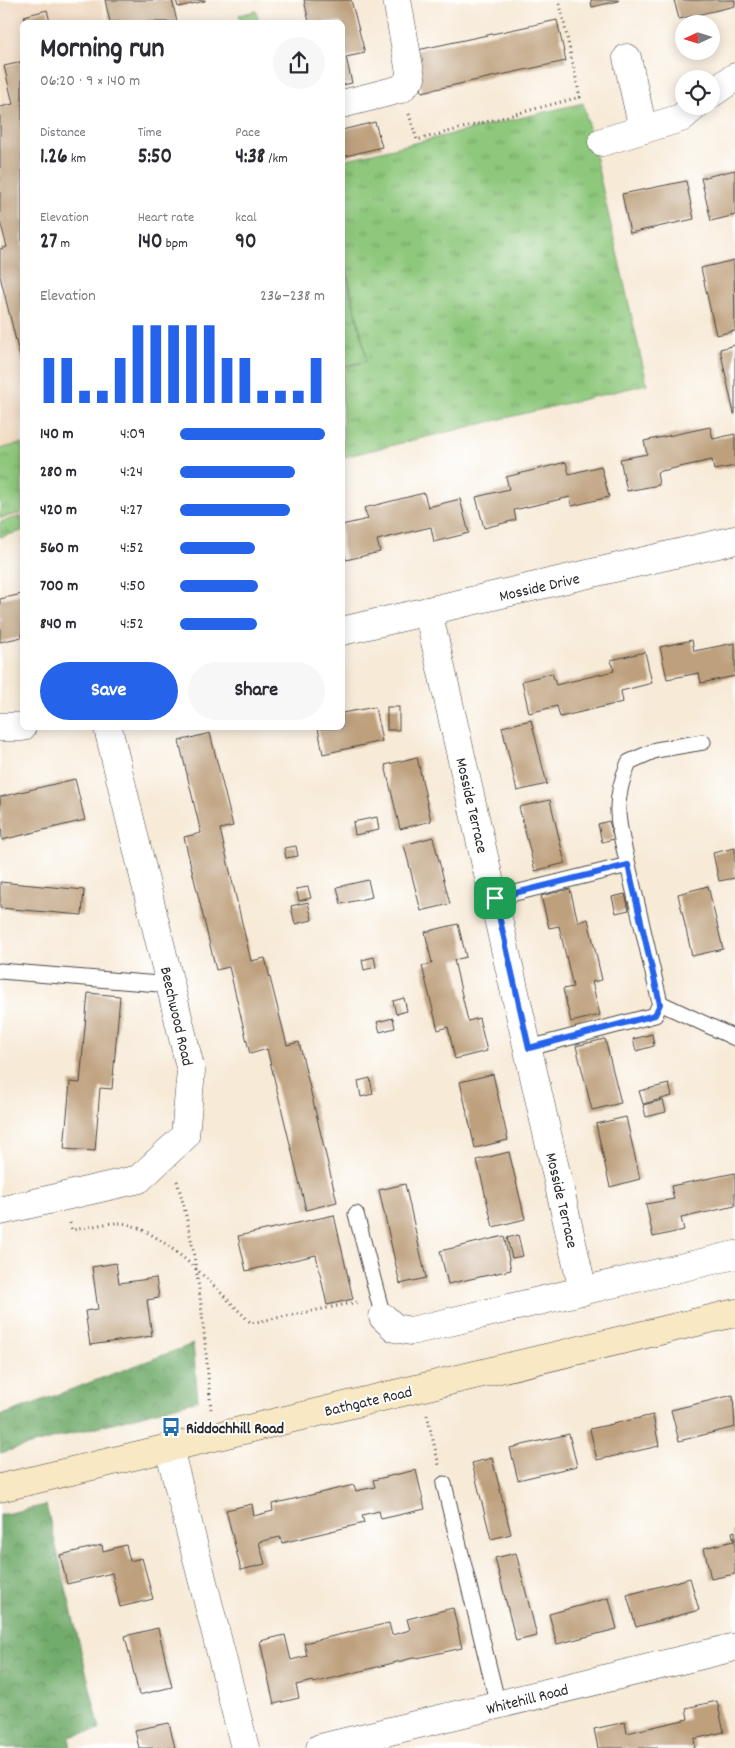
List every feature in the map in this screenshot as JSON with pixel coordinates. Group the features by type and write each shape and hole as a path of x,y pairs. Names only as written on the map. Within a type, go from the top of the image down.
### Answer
{"main road":[{"name":"Bathgate Road","path":"0,1488 735,1313"}],"street":[{"path":"345,103 401,89 411,78 398,0"},
{"path":"627,58 643,129"},
{"path":"720,88 735,77"},
{"path":"602,142 681,118 684,115"},
{"name":"Mosside Drive","path":"345,630 735,540"},
{"name":"Mosside Terrace","path":"428,611 495,898 583,1291"},
{"path":"0,727 20,727"},
{"name":"Beechwood Road","path":"0,1211 139,1179 185,1136 191,1071 108,730"},
{"path":"380,1308 395,1328 411,1331 735,1255"},
{"path":"169,1448 245,1748"},
{"name":"Whitehill Road","path":"320,1748 735,1647"}],"lane":[{"path":"529,1048 655,1015 660,1004 616,812 619,784 628,762 656,750 703,742"},
{"path":"495,898 628,865"},
{"path":"0,971 171,986"},
{"path":"660,1004 735,1038"},
{"path":"356,1214 380,1308"},
{"path":"444,1484 498,1705"}],"path":[{"path":"401,89 417,140 580,97 559,0"},
{"path":"166,1154 174,1168 186,1211 198,1271 214,1437"},
{"path":"64,1197 72,1230 121,1223 151,1234 198,1271 251,1323 380,1308"},
{"path":"420,1388 444,1484"}],"shaded area":[{"path":"0,0 101,0 106,20 20,20 20,515 0,520"}],"green space":[{"path":"256,11 258,20 240,20 239,15"},
{"path":"583,103 647,384 345,457 345,367 367,361 345,366 345,269 366,356 345,263 345,160"},
{"path":"20,444 20,513 0,518 0,449"},
{"path":"20,517 20,532 0,537 0,522"},
{"path":"193,1344 198,1400 0,1453 0,1416"},
{"path":"46,1505 100,1729 69,1737 71,1748 0,1748 0,1515"}],"building":[{"path":"105,0 172,0 177,20 110,20"},
{"path":"176,0 205,0 205,1 178,7"},
{"path":"304,0 351,0 365,53 346,57 352,83 345,84 345,20 309,20"},
{"path":"591,0 618,0 619,1 592,7"},
{"path":"674,0 735,0 735,6 696,15 678,15"},
{"path":"47,10 50,20 25,20 24,16"},
{"path":"557,20 566,61 422,92 413,51"},
{"path":"20,62 20,357 0,276 0,249 7,247 0,221 0,107 13,104 4,66"},
{"path":"375,122 382,147 345,156 345,129"},
{"path":"735,170 735,215 711,221 701,178"},
{"path":"686,181 694,219 630,233 622,194"},
{"path":"734,260 735,331 716,335 701,268"},
{"path":"735,345 735,414 734,414 720,349"},
{"path":"710,427 713,439 735,434 735,466 714,470 712,460 657,472 659,485 627,491 620,459 647,454 644,441"},
{"path":"566,462 569,474 601,466 609,497 572,506 570,497 514,510 516,520 484,528 476,497 509,489 506,477"},
{"path":"424,493 428,507 460,499 469,533 434,542 431,527 377,540 380,552 346,560 345,524 368,519 364,508"},
{"path":"20,594 20,637 0,642 0,599"},
{"path":"692,640 694,651 735,643 735,676 701,683 699,673 667,679 660,647"},
{"path":"645,652 652,683 621,691 623,702 560,717 557,706 529,713 522,681 552,673 556,685 614,671 611,660"},
{"path":"375,707 382,741 323,754 318,730 345,730 345,712"},
{"path":"387,707 399,707 399,730 387,730"},
{"path":"531,720 547,784 517,791 502,727"},
{"path":"210,733 233,826 220,829 251,961 265,958 287,1045 299,1042 337,1202 306,1210 267,1049 250,1054 229,967 216,970 184,837 201,833 179,741"},
{"path":"417,757 431,821 400,829 385,765"},
{"path":"75,779 85,820 2,840 0,797"},
{"path":"550,800 565,863 535,871 519,807"},
{"path":"377,817 379,830 355,835 353,822"},
{"path":"609,821 614,839 602,842 598,824"},
{"path":"433,837 450,904 421,911 404,845"},
{"path":"296,846 298,856 286,858 284,848"},
{"path":"735,848 735,878 719,881 713,853"},
{"path":"368,880 372,897 341,904 337,887"},
{"path":"0,882 84,890 82,915 0,908"},
{"path":"708,886 723,949 692,956 678,894"},
{"path":"308,887 311,898 299,901 296,889"},
{"path":"570,889 578,922 588,919 602,980 592,982 600,1015 571,1022 563,989 573,987 559,926 549,928 541,896"},
{"path":"625,894 629,910 616,913 612,897"},
{"path":"308,902 312,920 295,924 291,906"},
{"path":"458,924 466,957 454,960 468,1021 479,1018 487,1051 455,1059 448,1027 438,1030 422,966 432,963 425,932"},
{"path":"374,957 376,967 364,970 362,960"},
{"path":"88,993 120,996 112,1089 100,1088 95,1151 64,1149 70,1082 80,1083"},
{"path":"404,998 407,1011 396,1014 393,1001"},
{"path":"393,1018 395,1028 380,1032 377,1022"},
{"path":"652,1034 654,1046 636,1051 633,1039"},
{"path":"605,1039 621,1103 592,1110 576,1046"},
{"path":"493,1074 508,1140 475,1148 460,1082"},
{"path":"370,1078 373,1094 361,1097 358,1081"},
{"path":"669,1084 672,1096 643,1104 639,1091"},
{"path":"663,1100 666,1112 646,1117 643,1105"},
{"path":"626,1117 640,1179 610,1187 596,1124"},
{"path":"509,1152 525,1219 493,1227 477,1160"},
{"path":"735,1173 735,1206 681,1218 684,1230 653,1237 646,1204 674,1199 671,1186"},
{"path":"405,1184 426,1278 400,1284 379,1190"},
{"path":"334,1215 353,1299 327,1305 316,1255 246,1271 238,1236"},
{"path":"518,1235 523,1256 512,1258 507,1238"},
{"path":"504,1236 511,1270 448,1284 440,1251"},
{"path":"116,1263 119,1283 156,1278 159,1298 147,1300 152,1336 90,1345 85,1311 98,1309 92,1267"},
{"path":"733,1395 735,1427 679,1441 671,1410"},
{"path":"653,1415 659,1446 597,1460 590,1429"},
{"path":"569,1434 577,1466 518,1480 510,1448"},
{"path":"492,1458 511,1534 491,1539 472,1463"},
{"path":"416,1470 425,1509 381,1519 379,1511 362,1515 364,1523 282,1543 280,1537 259,1542 265,1564 241,1570 226,1510 252,1504 254,1516 273,1511 272,1504 354,1485 356,1491 375,1487 373,1480"},
{"path":"735,1531 735,1574 711,1579 704,1548 734,1541 732,1532"},
{"path":"102,1545 103,1551 126,1545 130,1561 142,1558 153,1599 120,1607 112,1573 67,1584 60,1555"},
{"path":"516,1553 537,1636 516,1641 495,1558"},
{"path":"690,1578 699,1610 636,1627 627,1595"},
{"path":"609,1598 617,1629 557,1644 549,1614"},
{"path":"453,1608 462,1648 417,1657 313,1683 313,1681 296,1685 299,1698 274,1704 260,1641 285,1635 291,1660 307,1656 304,1643 389,1623 392,1635 410,1630 407,1619"},
{"path":"158,1628 172,1687 139,1695 125,1636"},
{"path":"717,1701 724,1732 694,1739 695,1748 598,1748 594,1729 625,1722 627,1733 688,1719 686,1708"},
{"path":"169,1723 175,1748 139,1748 135,1730"}],"place":[{"name":"Riddochhill Road","path":"171,1427"}],"route":[{"path":"628,865 660,1004 655,1015 529,1048 495,898 628,865"}]}
